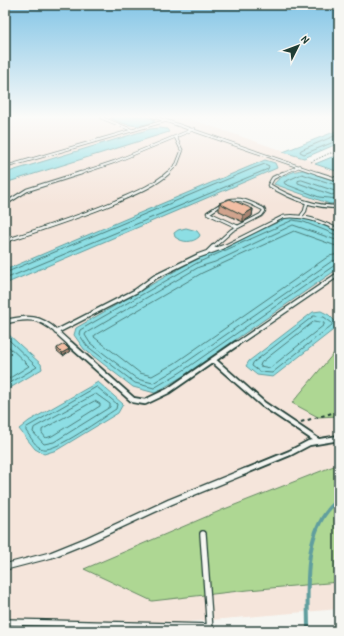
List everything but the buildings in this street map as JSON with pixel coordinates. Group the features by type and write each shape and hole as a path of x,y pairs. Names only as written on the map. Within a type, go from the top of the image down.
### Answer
{"lane":[{"path":"5,167 81,146"},
{"path":"5,204 27,190 100,167 156,146"},
{"path":"5,241 109,204 154,184 170,171 179,160 181,148 180,146"},
{"path":"242,146 339,180"},
{"path":"300,166 275,177 271,180 269,185 307,203 321,207 339,208"},
{"path":"208,253 232,230 238,227 261,215 264,211 263,208 237,199 225,202 208,213 238,227"},
{"path":"302,215 305,211 307,203"},
{"path":"56,332 136,291 155,277 198,256 221,248 283,217 292,214 302,215 339,230"},
{"path":"5,322 31,317 43,321 133,400 145,402 159,396 339,274"},
{"path":"213,360 249,394 292,425 318,441"},
{"path":"5,567 51,555 88,540 170,502 290,453 309,443 339,438"},
{"path":"5,622 210,629 203,534"}],"path":[{"path":"311,162 330,153 339,154"},
{"path":"292,425 339,411"}],"shaded area":[{"path":"5,146 268,146 339,170 339,609 82,631 5,631"}],"green space":[{"path":"339,347 339,416 318,417 292,403"},
{"path":"339,464 339,582 248,590 152,601 84,569 222,510"}],"water":[{"path":"95,146 125,146 5,183 5,173"},
{"path":"299,146 333,146 304,158 283,152"},
{"path":"332,157 339,158 339,172 315,164"},
{"path":"265,160 275,163 277,168 5,284 5,270"},
{"path":"303,170 339,182 339,203 330,204 274,184 287,174"},
{"path":"293,215 305,218 339,232 339,268 183,376 155,393 133,387 84,349 74,335 76,328 196,259 211,254"},
{"path":"186,228 197,231 200,235 199,237 187,242 175,237 174,233 178,230"},
{"path":"321,311 329,315 337,323 337,327 273,377 257,375 246,366 249,361 313,312"},
{"path":"8,334 41,364 42,369 5,391 5,335"},
{"path":"98,382 123,404 118,413 57,450 44,454 35,449 19,429 29,421"}],"waterway":[{"path":"308,631 308,579 312,543 318,526 327,512 339,500"}],"railway":[{"path":"5,630 26,631"}]}
